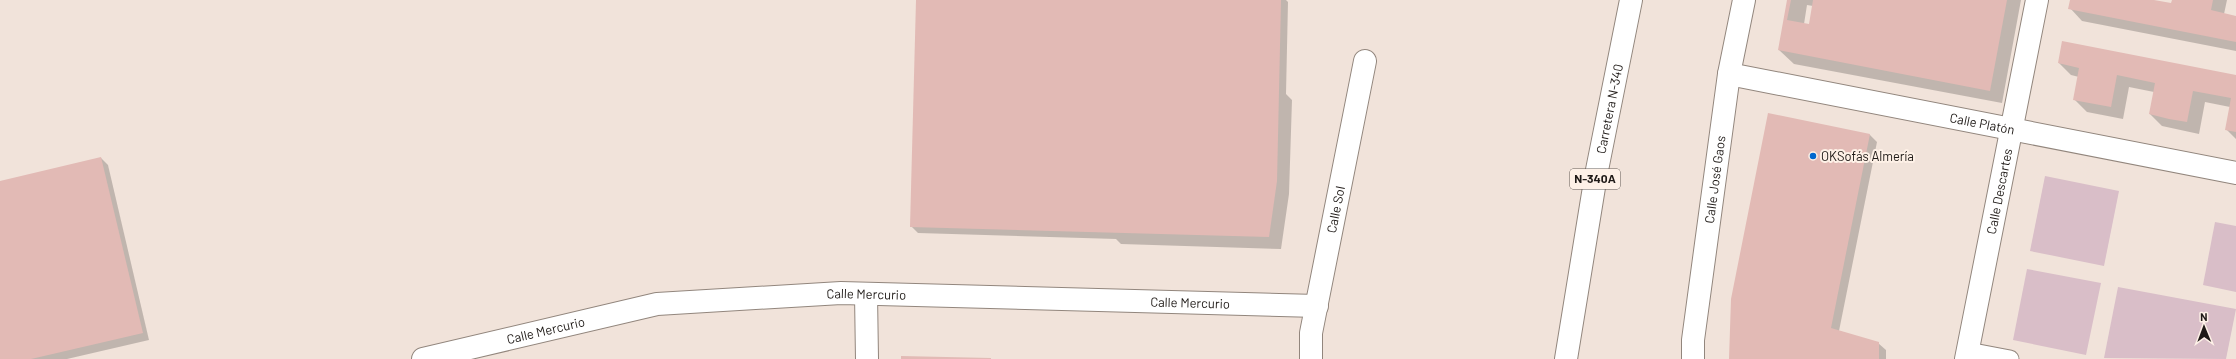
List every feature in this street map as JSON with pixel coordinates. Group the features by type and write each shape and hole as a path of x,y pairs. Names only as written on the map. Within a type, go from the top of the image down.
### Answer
{"main road":[{"name":"Carretera N-340","path":"1566,359 1596,175 1631,0"},
{"name":"Calle José Gaos","path":"1692,359 1692,340 1729,74 1744,0"},
{"name":"Calle Descartes","path":"1967,355 2037,0"},
{"name":"Calle Sol","path":"1311,359 1311,333 1365,61"},
{"name":"Calle Platón","path":"1729,74 2236,173"},
{"name":"Calle Mercurio","path":"423,359 462,354 657,304 866,294 1317,306"},
{"path":"866,294 867,359"}],"lane":[{"path":"1967,355 2010,359"}],"shaded area":[{"path":"2045,176 2119,191 2104,266 2030,251"},
{"path":"2215,222 2236,226 2236,292 2203,285"},
{"path":"2027,269 2101,283 2086,355 2013,340"},
{"path":"2118,287 2236,309 2226,359 2104,358"}],"building":[{"path":"916,0 1281,0 1277,181 1269,237 910,227"},
{"path":"1787,0 1791,0 1787,20 1809,24 1813,0 2007,0 1990,91 1778,50"},
{"path":"2070,0 2154,0 2171,3 2172,0 2213,0 2211,10 2236,16 2236,42 2068,9"},
{"path":"2062,41 2236,75 2236,132 2225,130 2231,98 2193,91 2187,122 2169,119 2149,114 2155,83 2117,75 2111,107 2073,100 2079,68 2058,63"},
{"path":"1768,113 1870,134 1831,328 1879,342 1879,359 1729,359 1731,299"},
{"path":"101,157 143,333 31,359 0,359 0,181"},
{"path":"901,356 991,358 991,359 901,359"}],"place":[{"name":"OKSofás Almería","path":"1813,156"}]}
